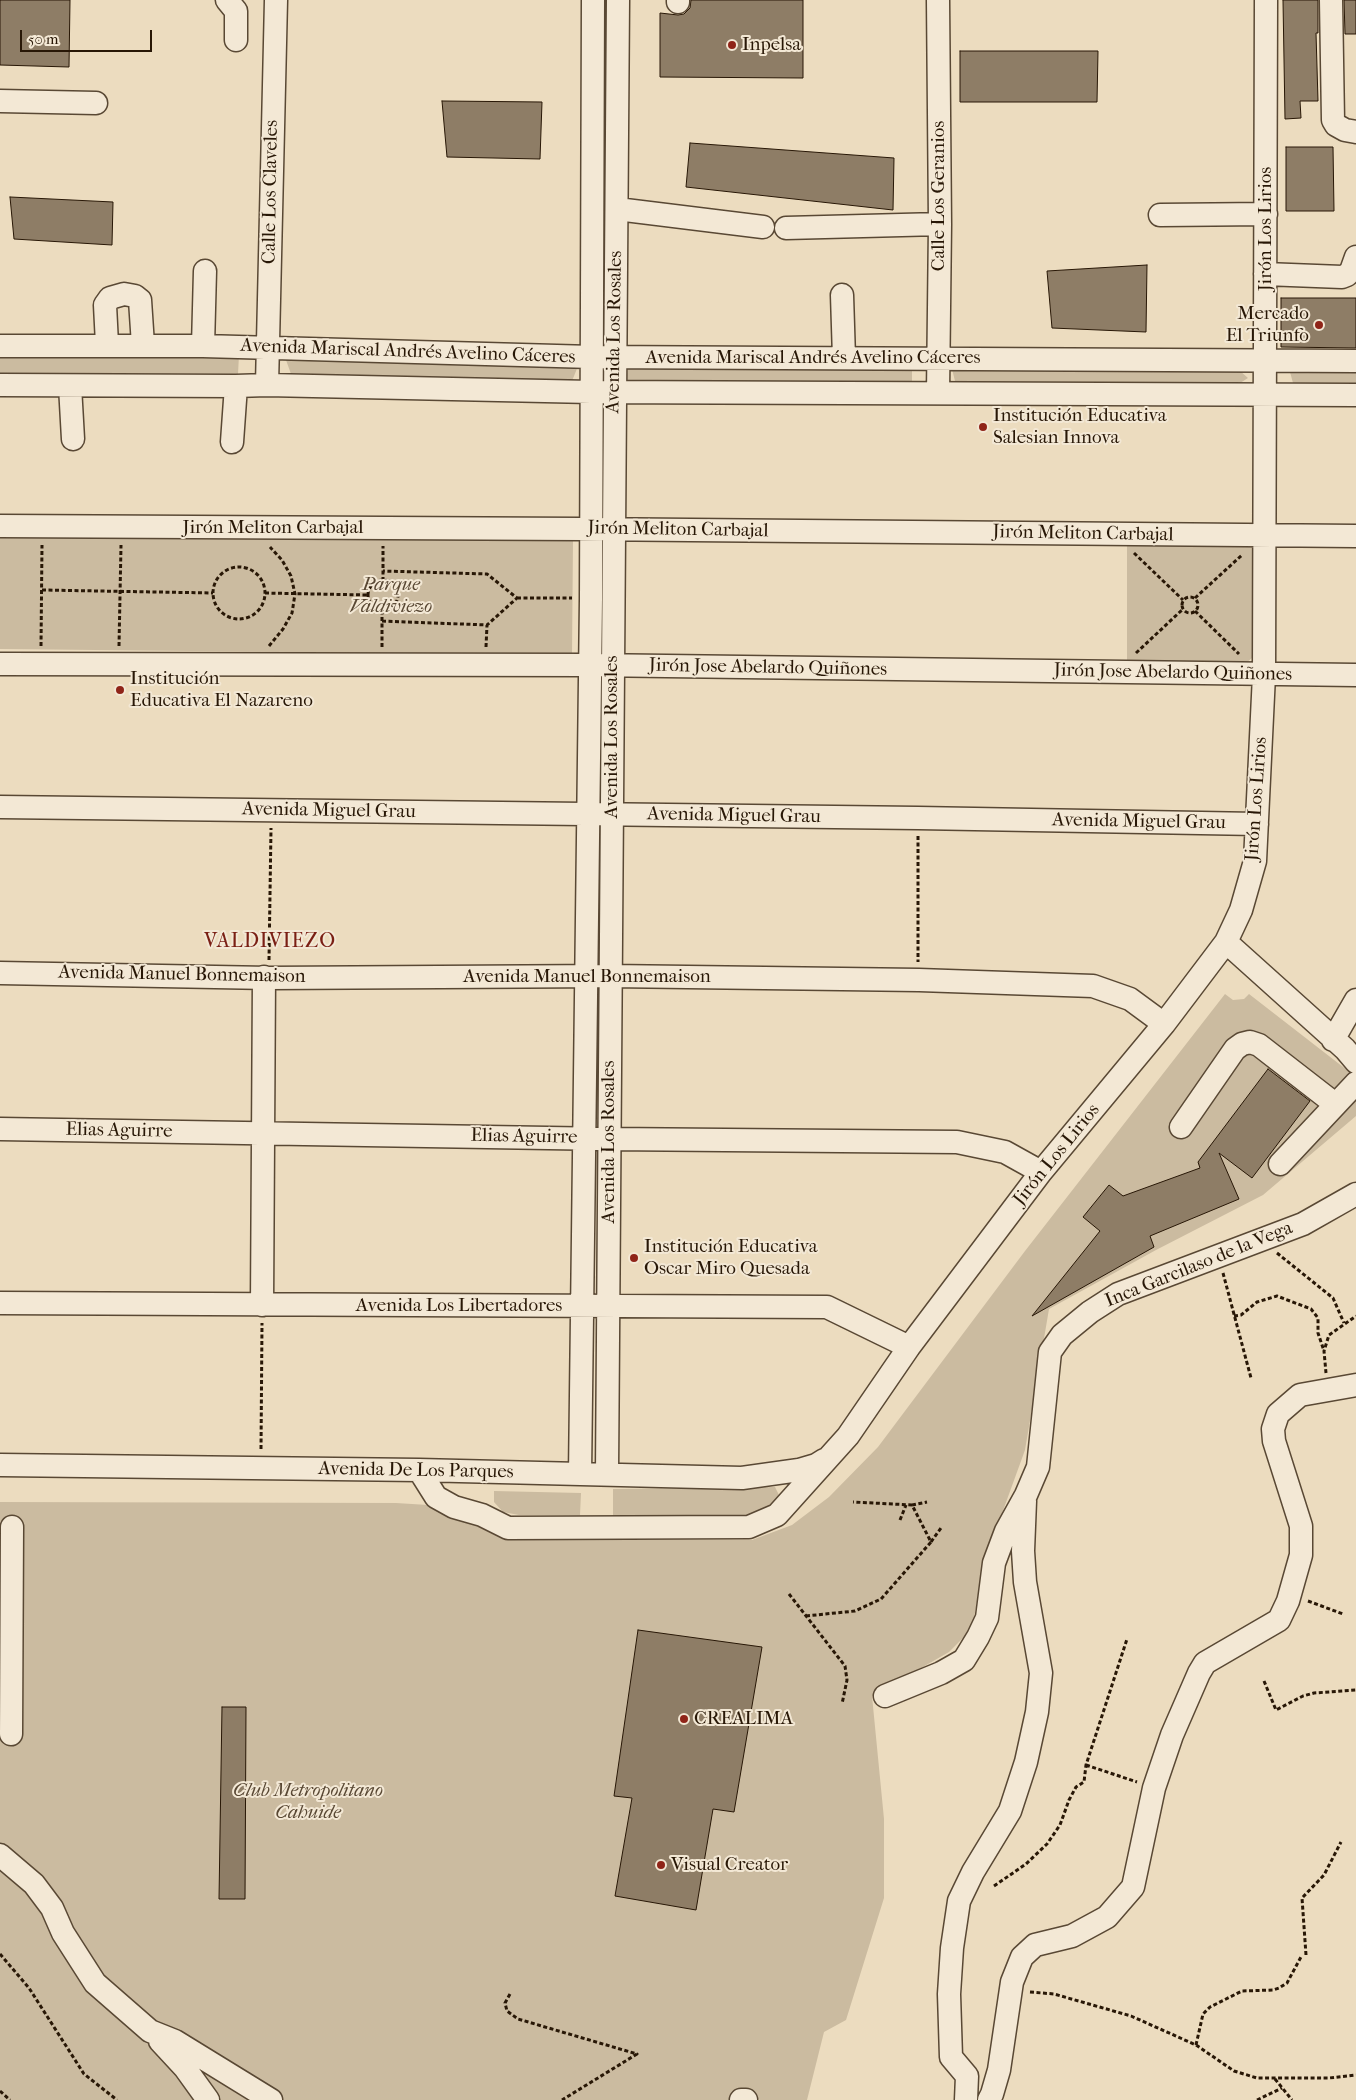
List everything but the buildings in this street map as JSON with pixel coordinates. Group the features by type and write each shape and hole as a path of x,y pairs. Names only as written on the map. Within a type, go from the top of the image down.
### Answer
{"street":[{"path":"227,0 236,11 236,40"},
{"name":"Calle Los Claveles","path":"267,385 276,0"},
{"name":"Avenida Los Rosales","path":"580,1474 591,598 594,0"},
{"name":"Avenida Los Rosales","path":"607,1474 618,0"},
{"name":"Calle Los Geranios","path":"938,0 940,224 938,393"},
{"name":"Jirón Los Lirios","path":"419,1470 436,1497 454,1507 482,1515 508,1528 749,1527 777,1515 848,1436 908,1347 1042,1172 1164,1024 1226,942 1241,910 1255,861 1257,824 1265,395 1266,0"},
{"path":"1331,0 1332,114 1336,124 1345,130 1356,132"},
{"path":"0,101 96,103"},
{"path":"616,209 763,227"},
{"path":"1160,215 1266,214"},
{"path":"786,228 940,224"},
{"path":"1265,274 1342,277 1353,270"},
{"path":"203,346 205,271"},
{"path":"107,344 105,305 110,298 124,294 135,296 140,300 143,345"},
{"path":"842,295 844,358"},
{"name":"Avenida Mariscal Andrés Avelino Cáceres","path":"0,346 107,344 592,357 1265,359 1356,361"},
{"name":"Avenida Mariscal Andrés Avelino Cáceres","path":"0,385 267,385 591,392 1356,395"},
{"path":"70,386 73,439"},
{"path":"232,442 236,386"},
{"name":"Jirón Meliton Carbajal","path":"0,526 614,529 1356,536"},
{"name":"Jirón Jose Abelardo Quiñones","path":"0,664 590,665 1356,675"},
{"name":"Avenida Miguel Grau","path":"0,807 1257,824"},
{"path":"1226,942 1348,1051"},
{"name":"Avenida Manuel Bonnemaison","path":"0,973 266,978 610,976 919,980 1093,986 1130,1000 1164,1024"},
{"path":"262,1305 266,978"},
{"path":"1348,1051 1356,1000"},
{"path":"1181,1127 1235,1049 1242,1044 1250,1042 1259,1045 1335,1104"},
{"path":"1280,1164 1356,1083"},
{"name":"Elias Aguirre","path":"0,1129 609,1139 957,1142 1005,1152 1042,1172"},
{"name":"Inca Garcilaso de la Vega","path":"885,1696 942,1673 964,1660 988,1618 994,1563 1006,1531 1026,1495 1038,1467 1050,1352 1062,1335 1090,1312 1118,1294 1303,1224 1356,1194"},
{"name":"Avenida Los Libertadores","path":"0,1304 608,1308 827,1307 908,1347"},
{"path":"989,2100 999,2070 1012,1982 1022,1957 1035,1945 1072,1936 1107,1917 1133,1887 1154,1788 1172,1735 1205,1663 1279,1620 1290,1594 1301,1555 1301,1526 1274,1440 1273,1430 1278,1414 1300,1395 1356,1385"},
{"name":"Avenida De Los Parques","path":"0,1465 419,1470 742,1478 800,1470 816,1465 829,1457"},
{"path":"966,2100 967,2076 951,2057 949,1994 952,1948 959,1901 973,1872 1010,1811 1026,1762 1037,1712 1041,1673 1025,1582 1026,1495"},
{"path":"11,1734 12,1527"},
{"path":"0,1855 34,1884 52,1908 63,1933 96,1983 150,2031 185,2068 208,2100"},
{"path":"0,1873 34,1884"},
{"path":"150,2031 175,2041 271,2100"},
{"path":"967,2076 999,2070"},
{"path":"740,2100 746,2100"}],"path":[{"path":"41,664 42,526"},
{"path":"118,665 122,527"},
{"path":"252,665 283,629 292,613 295,594 291,576 282,560 254,527"},
{"path":"383,528 383,581"},
{"path":"1122,534 1127,546 1183,600"},
{"path":"1183,600 1187,597 1195,598 1263,536"},
{"path":"237,566 254,570 264,584 266,593 264,602 259,610 244,618 236,619 221,612 215,605 213,593 216,580 221,573 228,568 237,566"},
{"path":"383,571 487,574 517,598 591,598"},
{"path":"383,581 393,584 398,598 393,607 382,610 371,604 368,595 372,586 383,581"},
{"path":"42,590 213,593"},
{"path":"266,593 368,595"},
{"path":"382,621 487,625 517,598"},
{"path":"1195,598 1198,604 1195,611"},
{"path":"1183,600 1183,609"},
{"path":"1183,609 1191,613 1195,611"},
{"path":"1115,673 1183,609"},
{"path":"382,610 382,665"},
{"path":"1195,611 1259,675"},
{"path":"266,978 271,810"},
{"path":"918,818 919,980"},
{"path":"1260,1240 1333,1298 1344,1323"},
{"path":"1215,1257 1223,1273 1251,1378"},
{"path":"1234,1316 1241,1315 1257,1302 1277,1296 1311,1309 1318,1318 1318,1333 1324,1351 1328,1391"},
{"path":"261,1468 262,1305"},
{"path":"1324,1351 1329,1335 1356,1316"},
{"path":"853,1502 906,1505 927,1502"},
{"path":"900,1520 906,1505"},
{"path":"912,1505 931,1542"},
{"path":"806,1616 855,1611 882,1599 941,1528"},
{"path":"789,1594 844,1666 847,1680 842,1704"},
{"path":"1290,1594 1343,1614"},
{"path":"994,1886 1026,1864 1047,1844 1060,1825 1076,1787 1084,1782 1086,1765 1127,1639"},
{"path":"1264,1681 1276,1710 1314,1693 1356,1690"},
{"path":"1086,1765 1154,1788"},
{"path":"1196,2045 1203,2014 1210,2007 1242,1991 1273,1990 1287,1983 1304,1955 1302,1898 1324,1875 1341,1842"},
{"path":"0,1954 29,1988 84,2074 116,2100"},
{"path":"1012,1982 1027,1991 1054,1994 1131,2016 1196,2045 1234,2071 1257,2078 1356,2075"},
{"path":"510,1994 505,2003 507,2011 518,2019 637,2054 562,2100"},
{"path":"1275,2078 1292,2100"},
{"path":"1257,2100 1282,2088"},
{"path":"0,2091 10,2100"}],"green space":[{"path":"0,355 239,355 238,374 0,373"},
{"path":"286,360 578,366 572,381 291,374"},
{"path":"628,366 912,369 912,386 626,382"},
{"path":"1356,367 1356,388 1307,387 1293,383 1290,372"},
{"path":"952,369 1240,371 1248,378 1237,385 964,384 955,381"},
{"name":"Parque Valdiviezo","path":"0,534 573,540 572,655 0,649"},
{"path":"1127,545 1252,545 1252,658 1246,663 1127,660"},
{"name":"Club Metropolitano Cahuide","path":"1225,994 1233,1000 1244,999 1249,994 1356,1077 1356,1116 1263,1195 1156,1250 1049,1309 1025,1450 984,1563 974,1618 966,1635 949,1652 872,1696 884,1819 884,1898 846,2020 824,2032 807,2100 760,2100 732,2091 729,2100 0,2100 0,1502 396,1503 444,1506 503,1536 526,1540 752,1540 792,1525 829,1497 878,1447 1025,1251"},
{"path":"775,1487 780,1497 768,1510 748,1519 613,1521 613,1489"},
{"path":"494,1491 581,1493 580,1515 519,1515 503,1512 494,1502"}],"place":[{"name":"Inpelsa","path":"732,45"},
{"name":"Mercado El Triunfo","path":"1319,325"},
{"name":"Institución Educativa Salesian Innova","path":"983,427"},
{"name":"Institución Educativa El Nazareno","path":"120,690"},
{"name":"Institución Educativa Oscar Miro Quesada","path":"634,1258"},
{"name":"CREALIMA","path":"684,1719"},
{"name":"Visual Creator","path":"661,1865"}],"district":[{"name":"VALDIVIEZO","path":"270,942"}]}
